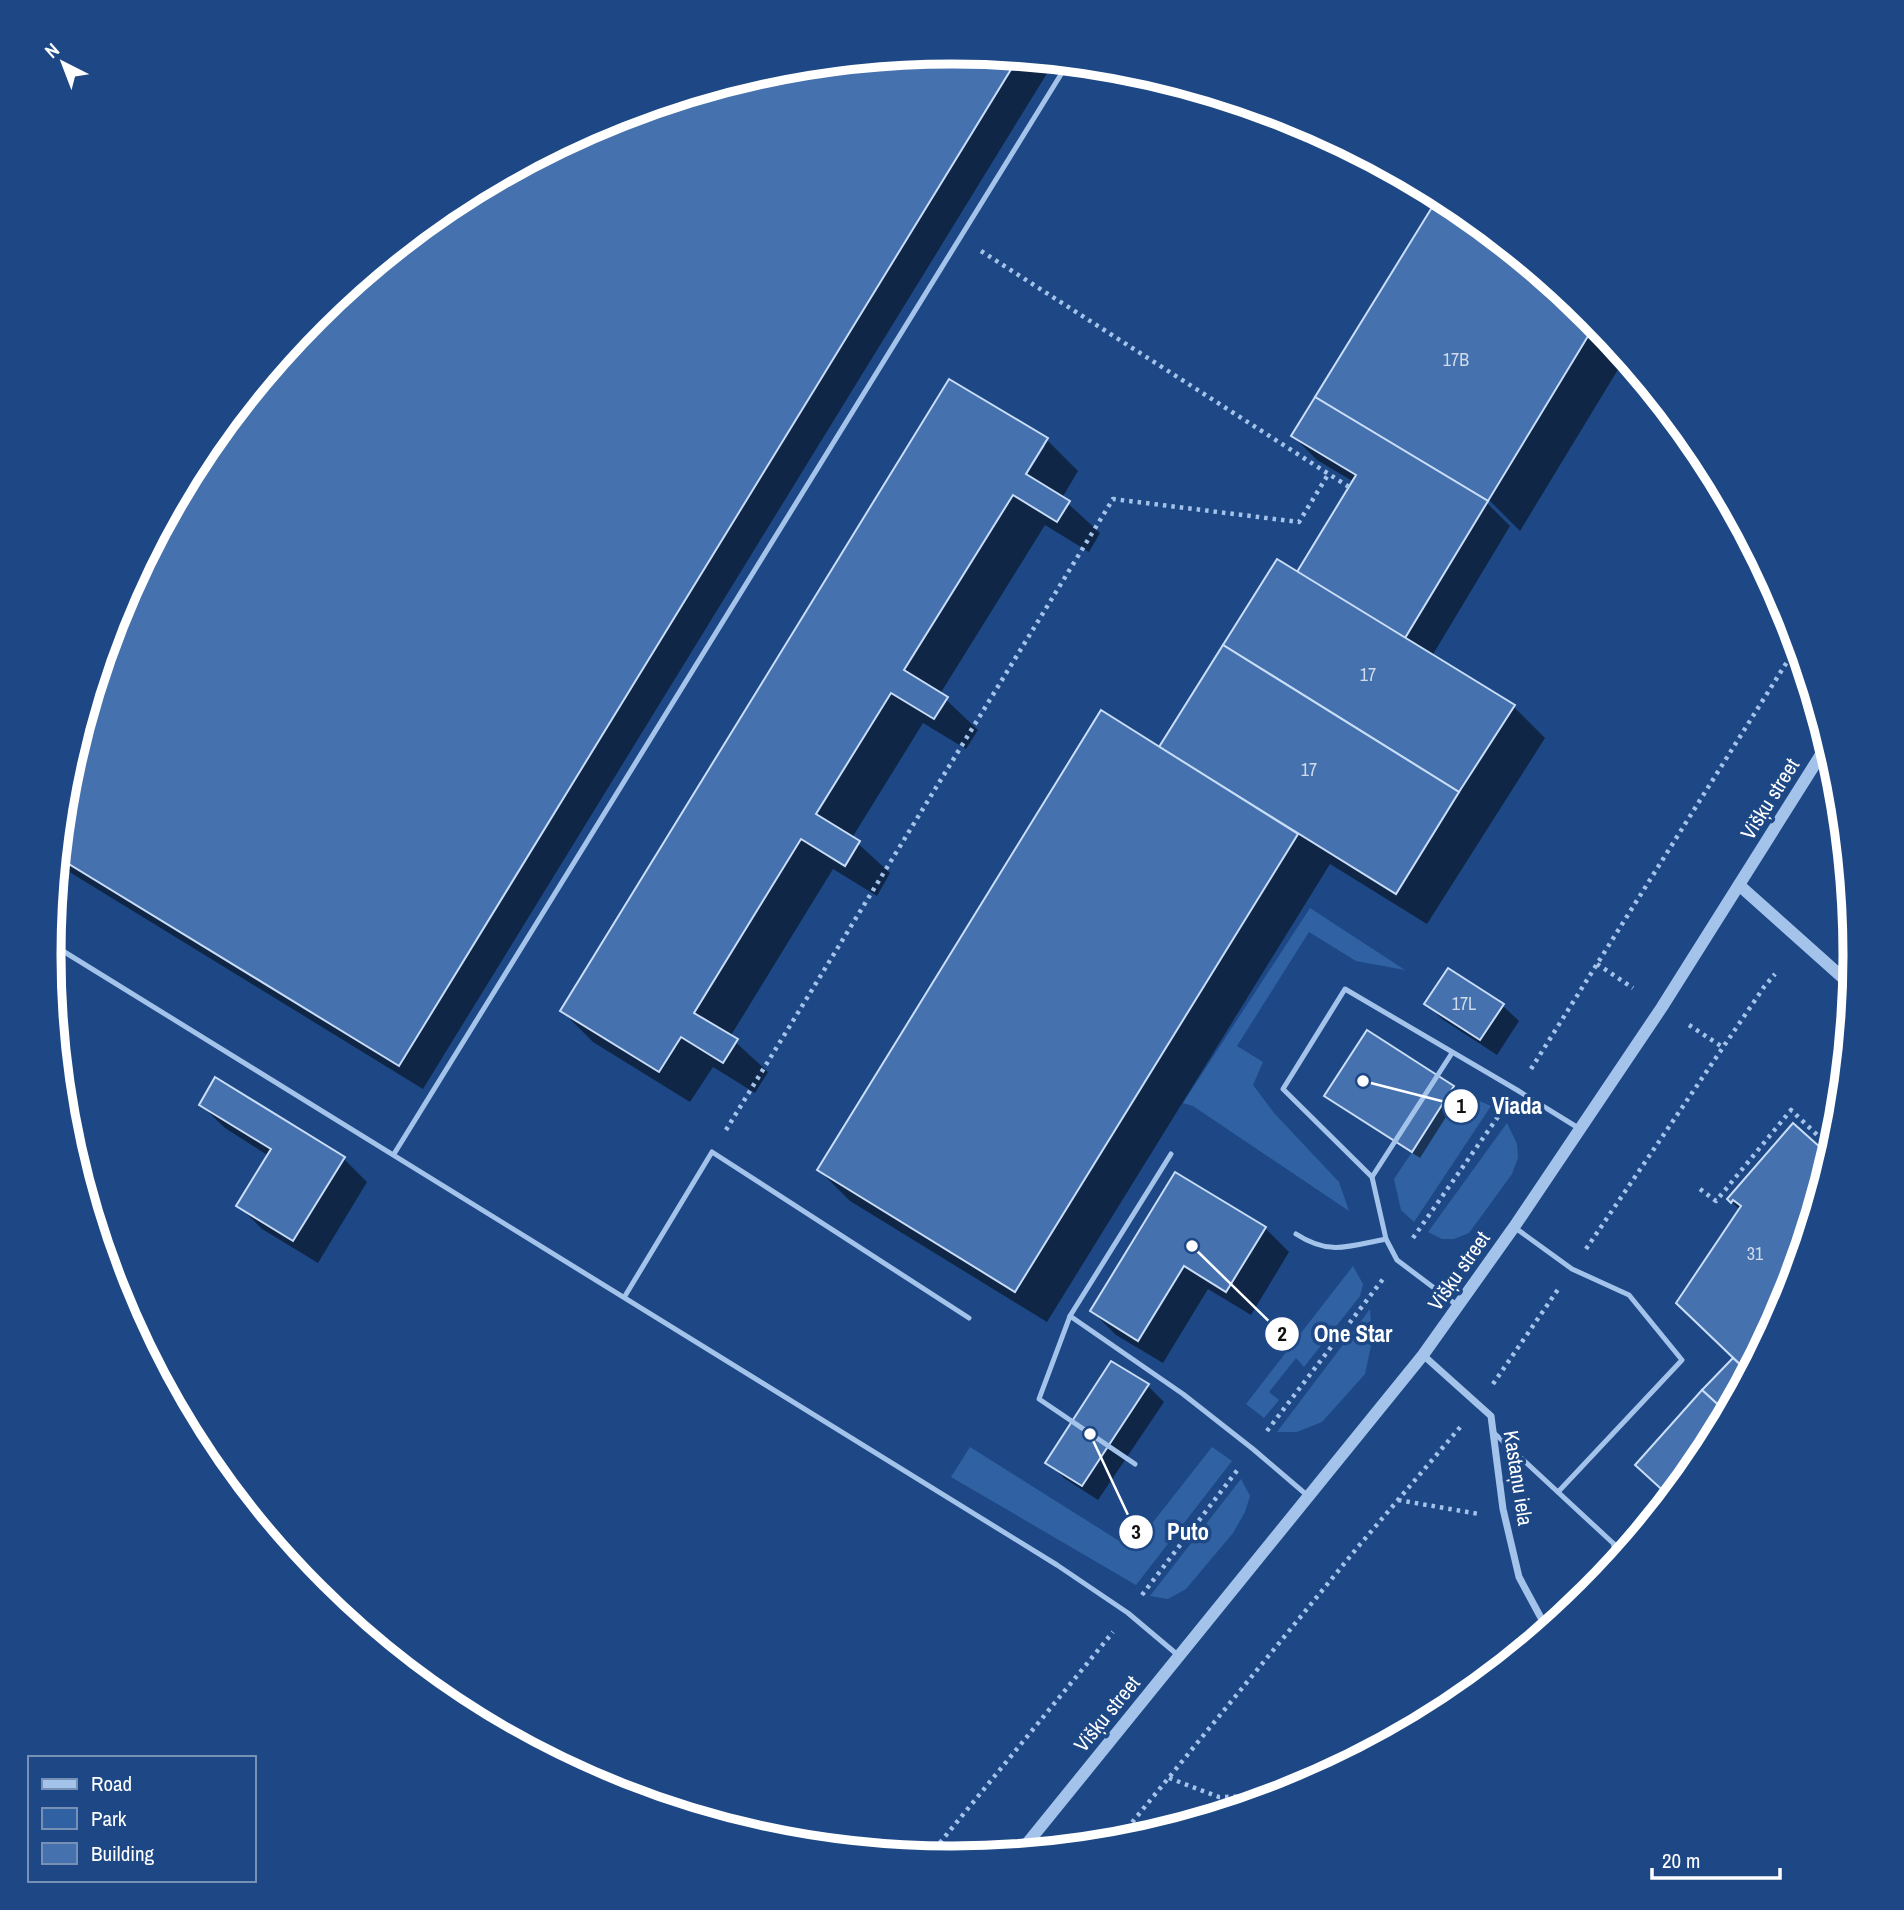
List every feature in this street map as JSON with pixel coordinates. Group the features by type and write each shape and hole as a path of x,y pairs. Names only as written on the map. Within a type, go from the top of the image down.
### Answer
{"street":[{"name":"Višķu street","path":"1028,1842 1423,1355 1514,1227 1662,1007 1820,756"},
{"path":"1739,885 1842,978"},
{"name":"Kastaņu iela","path":"1423,1355 1491,1416 1506,1519 1519,1577 1543,1621"}],"lane":[{"path":"394,1154 1063,71"},
{"path":"61,950 1058,1565 1128,1613 1179,1656"},
{"path":"1839,975 1842,971"},
{"path":"1458,1306 1397,1260 1386,1239 1372,1177 1283,1090 1345,989 1580,1129"},
{"path":"1372,1177 1452,1053"},
{"path":"625,1296 712,1152 968,1318"},
{"path":"1135,1464 1040,1399 1070,1316 1171,1154"},
{"path":"1514,1227 1572,1269 1629,1295 1682,1360 1558,1492"},
{"path":"1296,1234 1312,1244 1332,1249 1386,1239"},
{"path":"1070,1316 1194,1402 1308,1496"},
{"path":"1493,1432 1618,1546"},
{"path":"1614,1544 1614,1551"}],"path":[{"path":"960,237 1349,486"},
{"path":"712,1152 1113,499 1299,522 1329,473"},
{"path":"1597,964 1633,988"},
{"path":"1689,1025 1724,1048"},
{"path":"1700,1189 1716,1201 1791,1110 1823,1141"},
{"path":"1397,1500 1506,1519"},
{"path":"1169,1778 1219,1797 1242,1797"}],"green space":[{"path":"1310,908 1405,970 1356,961 1309,932 1237,1046 1263,1062 1253,1085 1274,1113 1339,1182 1349,1211 1193,1106 1183,1103"},
{"path":"1462,1098 1475,1099 1491,1106 1414,1222 1401,1210 1394,1179 1445,1103"},
{"path":"1507,1123 1517,1144 1518,1158 1512,1174 1469,1233 1454,1239 1442,1239 1428,1232"},
{"path":"1353,1266 1363,1284 1360,1296 1304,1367 1296,1358 1269,1392 1279,1400 1264,1418 1246,1404"},
{"path":"1370,1309 1372,1341 1365,1374 1322,1422 1297,1432 1277,1432"},
{"path":"970,1447 1132,1549 1212,1447 1232,1461 1136,1585 951,1477"},
{"path":"1241,1479 1250,1496 1245,1512 1233,1533 1186,1589 1168,1599 1150,1596"}],"building":[{"path":"952,64 1013,66 399,1066 67,863 78,781 109,669 129,614 153,561 211,460 282,368 322,325 365,285 457,214 558,156 611,132 666,112 778,81 894,66"},
{"path":"1433,206 1494,248 1539,285 1590,333 1488,501 1315,397"},
{"path":"949,379 1048,438 1026,474 1070,501 1057,522 1013,495 904,670 948,697 934,719 891,693 816,814 860,841 845,866 801,839 694,1013 738,1039 723,1063 681,1037 659,1072 560,1011"},
{"path":"1315,397 1488,501 1405,638 1297,572 1356,475 1291,436"},
{"path":"1277,559 1515,705 1459,792 1223,645"},
{"path":"1223,645 1459,792 1396,894 1159,747"},
{"path":"1101,710 1298,834 1015,1292 817,1170"},
{"path":"1448,968 1504,1004 1480,1040 1424,1004"},
{"path":"1367,1030 1454,1086 1412,1152 1324,1096"},
{"path":"215,1077 345,1157 293,1241 236,1206 271,1149 199,1105"},
{"path":"1793,1123 1821,1148 1795,1241 1775,1296 1742,1366 1676,1303 1741,1206 1727,1199"},
{"path":"1175,1172 1266,1227 1226,1292 1184,1266 1138,1341 1090,1311"},
{"path":"1733,1358 1742,1366 1719,1406 1702,1390"},
{"path":"1111,1361 1149,1384 1082,1486 1045,1463"},
{"path":"1702,1390 1719,1406 1693,1450 1663,1491 1635,1465"}],"place":[{"name":"Viada","path":"1363,1081"},
{"name":"One Star","path":"1192,1246"},
{"name":"Puto","path":"1090,1434"}]}
